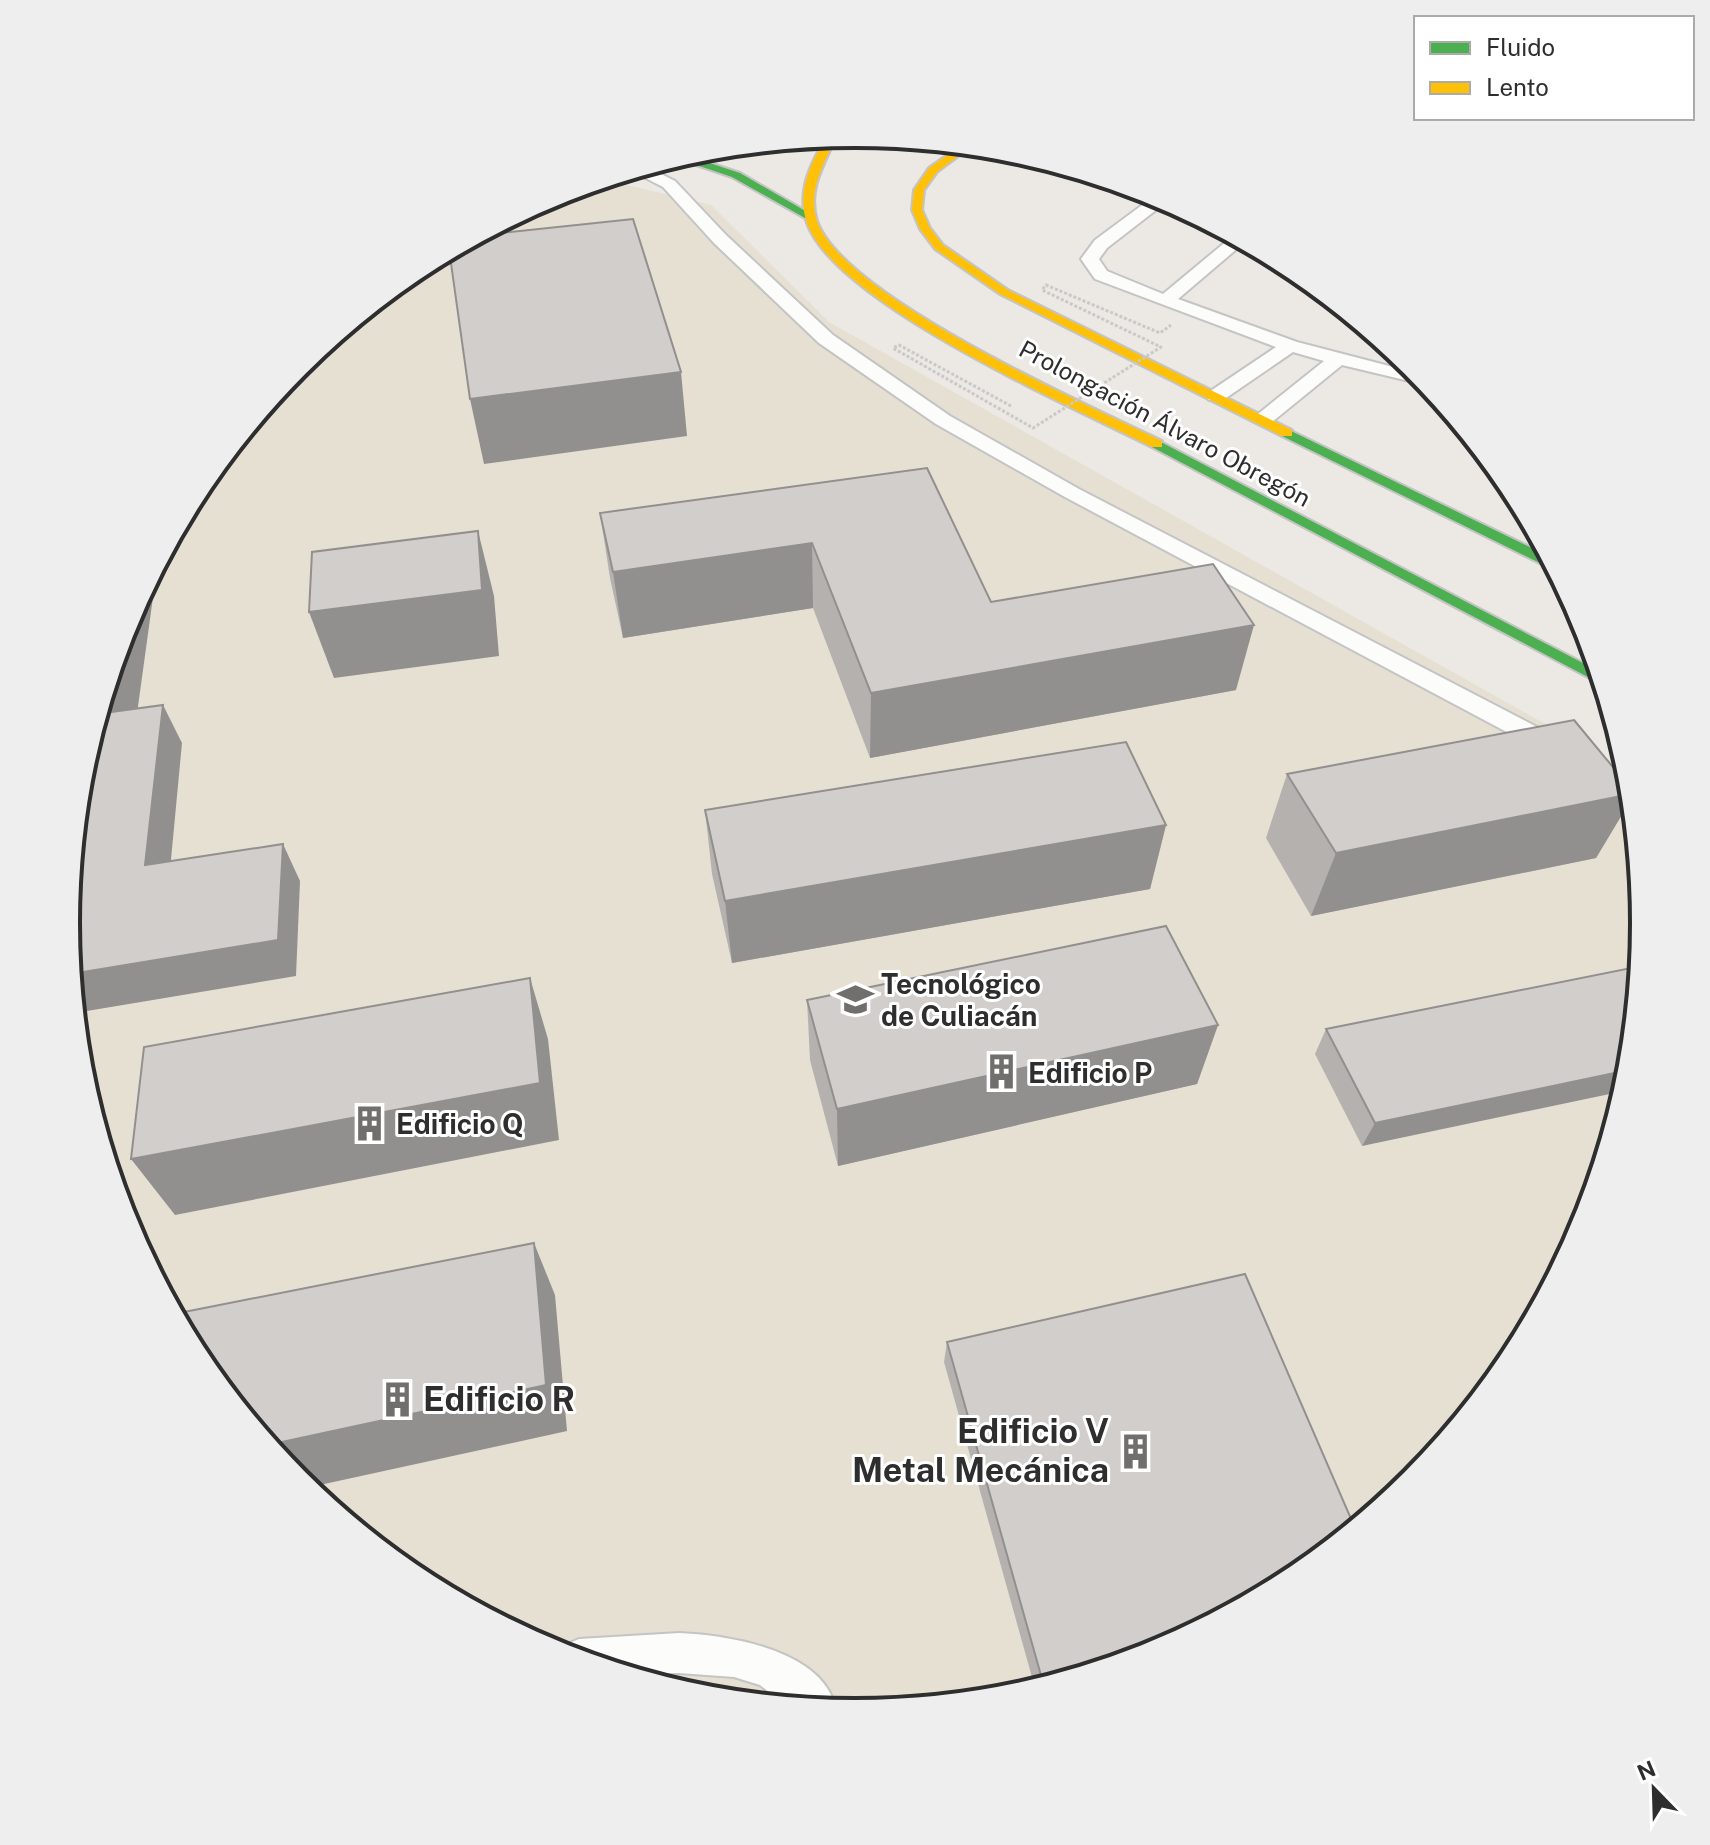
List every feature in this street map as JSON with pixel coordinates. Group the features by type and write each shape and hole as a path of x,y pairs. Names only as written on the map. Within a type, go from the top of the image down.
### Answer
{"main road":[{"path":"809,216 806,195 809,180 825,149"},
{"name":"Prolongación Álvaro Obregón","path":"956,154 932,171 919,188 916,206 924,228 941,248 984,281 1265,418 1537,556"},
{"path":"699,163 736,175 809,216"},
{"name":"Prolongación Álvaro Obregón","path":"809,216 826,247 842,265 894,304 1040,386 1181,456 1589,673"}],"lane":[{"path":"651,175 669,184 720,239 826,339 943,420 1072,493 1574,759"},
{"path":"1151,206 1101,244 1090,259 1101,275 1290,346 1337,360 1402,373"},
{"path":"1165,301 1231,245"},
{"path":"1216,396 1290,346"},
{"path":"1265,418 1337,360"},
{"path":"604,1655 714,1655 772,1669 802,1696"}],"path":[{"path":"1011,406 899,345 893,348 1033,428 1161,347 1042,290 1046,285 1160,333 1171,325"}],"shaded area":[{"name":"Tecnológico de Culiacán","path":"622,184 711,205 829,322 1613,762 1623,821 1630,922 1623,1024 1615,1074 1604,1123 1571,1219 1526,1310 1499,1353 1470,1394 1403,1471 1327,1537 1286,1567 1198,1618 1152,1639 1056,1671 1006,1683 906,1696 855,1698 804,1696 704,1683 654,1671 558,1639 467,1594 424,1567 344,1505 307,1471 240,1394 211,1353 184,1310 139,1219 106,1123 95,1074 87,1024 80,922 91,797 106,722 121,673 160,580 211,492 272,412 344,340 424,278 512,227 558,206"}],"building":[{"path":"633,219 681,372 470,399 451,262 501,233"},
{"path":"927,468 991,602 1213,564 1254,625 871,693 812,543 613,572 600,513"},
{"path":"478,531 482,590 309,612 312,552"},
{"path":"113,699 111,712 163,705 145,865 283,844 278,940 82,972 80,922 87,821 95,771"},
{"path":"1574,720 1615,769 1619,796 1336,853 1287,774"},
{"path":"1126,742 1166,825 725,901 705,810"},
{"path":"1166,926 1218,1025 837,1109 807,1000"},
{"path":"1628,969 1615,1073 1375,1123 1326,1029"},
{"path":"530,978 540,1083 131,1159 144,1047"},
{"path":"534,1243 546,1385 281,1442 240,1394 185,1312"},
{"name":"Edificio V Metal Mecánica","path":"1245,1274 1351,1518 1286,1567 1198,1618 1152,1639 1041,1675 947,1342"}],"traffic: fast":[{"path":"699,163 736,175 809,216"},
{"path":"1287,433 1537,556"},
{"path":"1157,444 1589,673"}],"traffic: slow":[{"path":"825,149 814,171 809,208 817,233 839,261 920,321 1025,379 1157,444"},
{"path":"955,154 933,170 919,190 917,210 925,229 939,247 1004,292 1287,433"}],"place":[{"name":"Tecnológico de Culiacán","path":"855,999"},
{"name":"Edificio P","path":"1002,1072"},
{"name":"Edificio Q","path":"370,1123"},
{"name":"Edificio R","path":"397,1399"},
{"name":"Edificio V Metal Mecánica","path":"1135,1451"}]}
